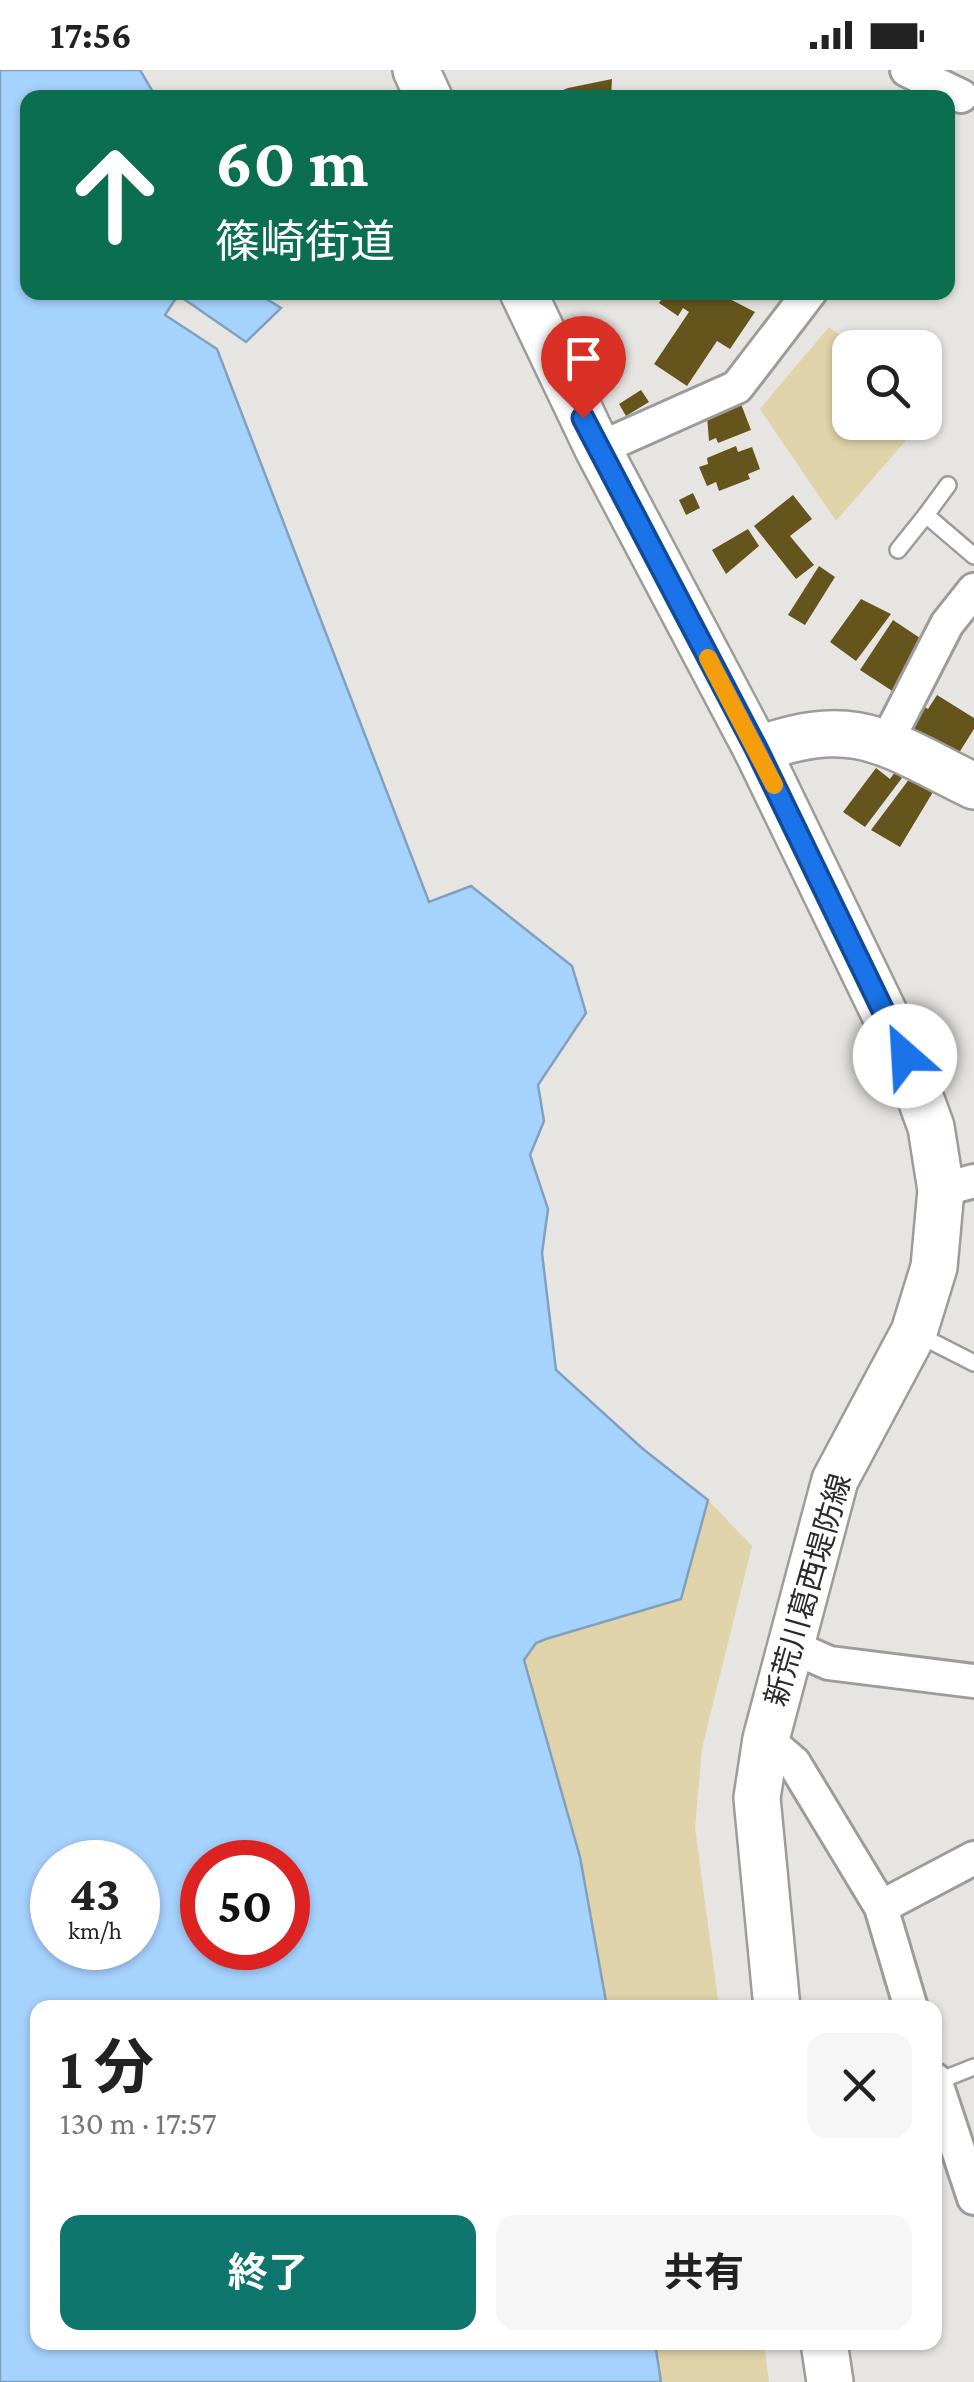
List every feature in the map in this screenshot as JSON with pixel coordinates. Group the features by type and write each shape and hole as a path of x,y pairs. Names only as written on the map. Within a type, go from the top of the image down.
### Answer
{"main road":[{"name":"新荒川葛西堤防線","path":"527,300 598,449 757,750 905,1056 958,1186 914,1332 836,1480 788,1645 766,1739 757,1798 776,2000"},
{"path":"757,750 804,733 830,731 886,743 974,786"},
{"path":"825,2350 830,2382"}],"street":[{"path":"907,70 949,90"},
{"path":"598,449 737,387 804,300"},
{"path":"886,743 948,624 974,590"},
{"path":"788,1645 829,1663 974,1681"},
{"path":"766,1739 794,1763 881,1907 909,2000"},
{"path":"881,1907 974,1858"},
{"path":"942,2100 971,2180"}],"lane":[{"path":"898,550 948,485"},
{"path":"926,515 974,556"},
{"path":"914,1332 974,1363"},
{"path":"942,2079 974,2068"}],"shaded area":[{"path":"829,327 833,330 832,440 906,440 836,521 760,409"},
{"path":"708,1500 752,1546 702,1748 695,1828 718,2000 606,2000 580,1857 524,1660 536,1643 546,1639 681,1599"},
{"path":"656,2350 765,2350 769,2382 661,2382"}],"water":[{"path":"0,70 140,70 152,90 20,90 20,300 175,300 165,315 217,349 429,902 471,886 572,966 586,1013 538,1085 544,1121 530,1155 548,1209 542,1253 556,1370 643,1449 708,1500 681,1599 546,1639 536,1643 524,1660 580,1857 606,2000 30,2000 30,2350 656,2350 661,2382 0,2382"},
{"path":"185,300 268,300 281,308 246,342"}],"building":[{"path":"612,79 611,90 563,90"},
{"path":"732,300 755,312 730,349 717,341 687,386 654,364 689,312 683,308 678,316 659,303"},
{"path":"641,390 649,402 626,416 619,404"},
{"path":"741,404 751,430 718,443 716,438 709,441 707,416"},
{"path":"736,446 738,452 752,447 760,469 748,474 750,479 719,491 716,482 707,486 699,467 708,464 707,458"},
{"path":"693,493 700,508 686,515 679,500"},
{"path":"793,495 812,519 790,536 814,565 796,579 754,526"},
{"path":"748,529 759,546 726,574 712,550"},
{"path":"819,566 835,577 805,625 788,615"},
{"path":"861,599 891,614 856,661 830,642"},
{"path":"893,620 926,642 900,696 860,670"},
{"path":"937,695 974,718 974,729 957,756 908,725 921,705 928,709"},
{"path":"876,768 890,779 895,772 902,778 865,827 843,812"},
{"path":"910,778 933,792 900,847 871,830"}],"slow traffic":[{"path":"708,658 774,785"}],"route":[{"path":"583,418 757,750 905,1056"}]}
